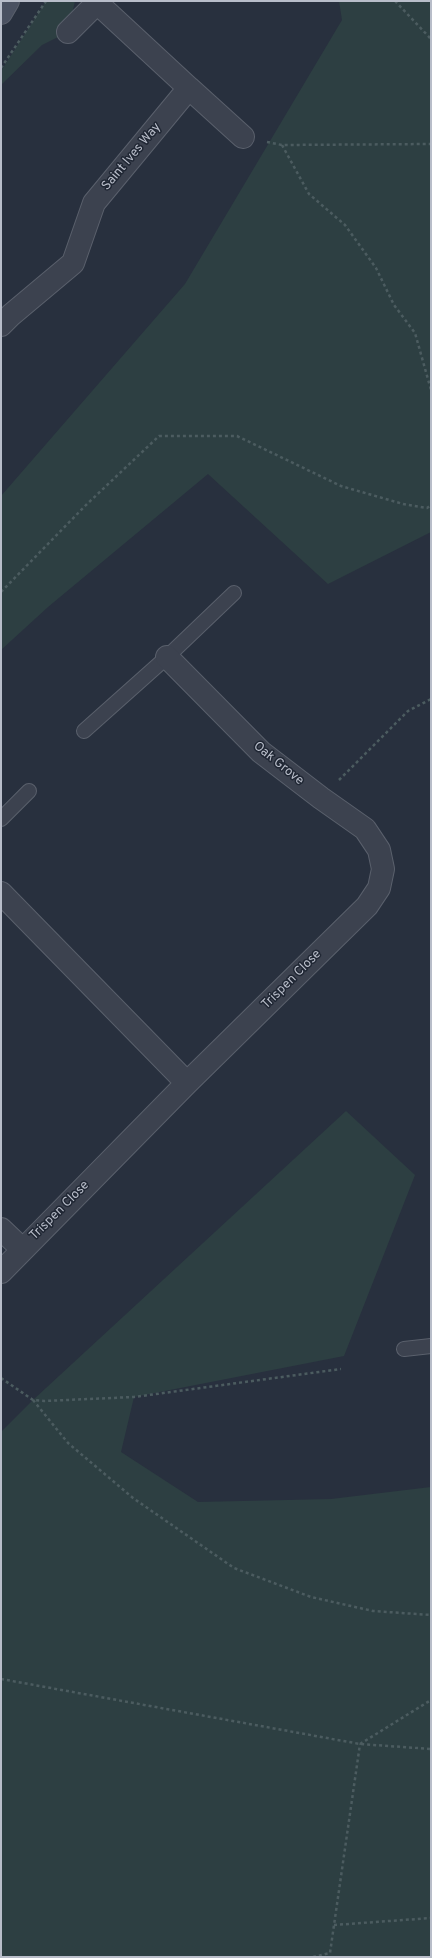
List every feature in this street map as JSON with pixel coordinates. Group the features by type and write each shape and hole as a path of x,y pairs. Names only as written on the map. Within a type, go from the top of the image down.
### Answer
{"street":[{"path":"1,13 8,1"},
{"path":"68,32 96,2 243,137"},
{"name":"Saint Ives Way","path":"4,315 73,263 94,203 190,88"},
{"name":"Oak Grove","path":"167,657 261,752 321,798 365,829 379,850 383,870"},
{"name":"Trispen Close","path":"1,1272 187,1083 367,906 379,888 383,870"},
{"path":"1,893 187,1083"},
{"path":"1,1229 22,1250"}],"lane":[{"path":"84,731 167,657 234,593"},
{"path":"1,819 29,791"},
{"path":"404,1349 431,1346"}],"path":[{"path":"1,68 46,1"},
{"path":"395,1 431,40"},
{"path":"243,137 282,145 431,144"},
{"path":"282,145 309,194 345,225 376,268 394,305 415,333 431,390"},
{"path":"1,592 86,505 159,436 237,436 341,486 403,504 427,508 431,505"},
{"path":"321,798 408,711 431,699"},
{"path":"33,1400 134,1397 341,1369"},
{"path":"1,1378 33,1400 68,1443 133,1498 234,1568 310,1597 373,1611 431,1615"},
{"path":"1,1679 360,1744 431,1749"},
{"path":"360,1744 431,1700"},
{"path":"313,1957 330,1953 360,1744"},
{"path":"334,1925 431,1918"}],"shaded area":[{"path":"46,1 75,1 68,32 42,45 1,85 1,71"},
{"path":"339,1 431,1 431,532 328,584 208,474 48,607 1,650 1,496 185,284 342,20"},
{"path":"346,1111 415,1175 344,1356 134,1397 121,1452 198,1502 331,1499 431,1487 431,1957 1,1957 1,1432 33,1400"}]}
